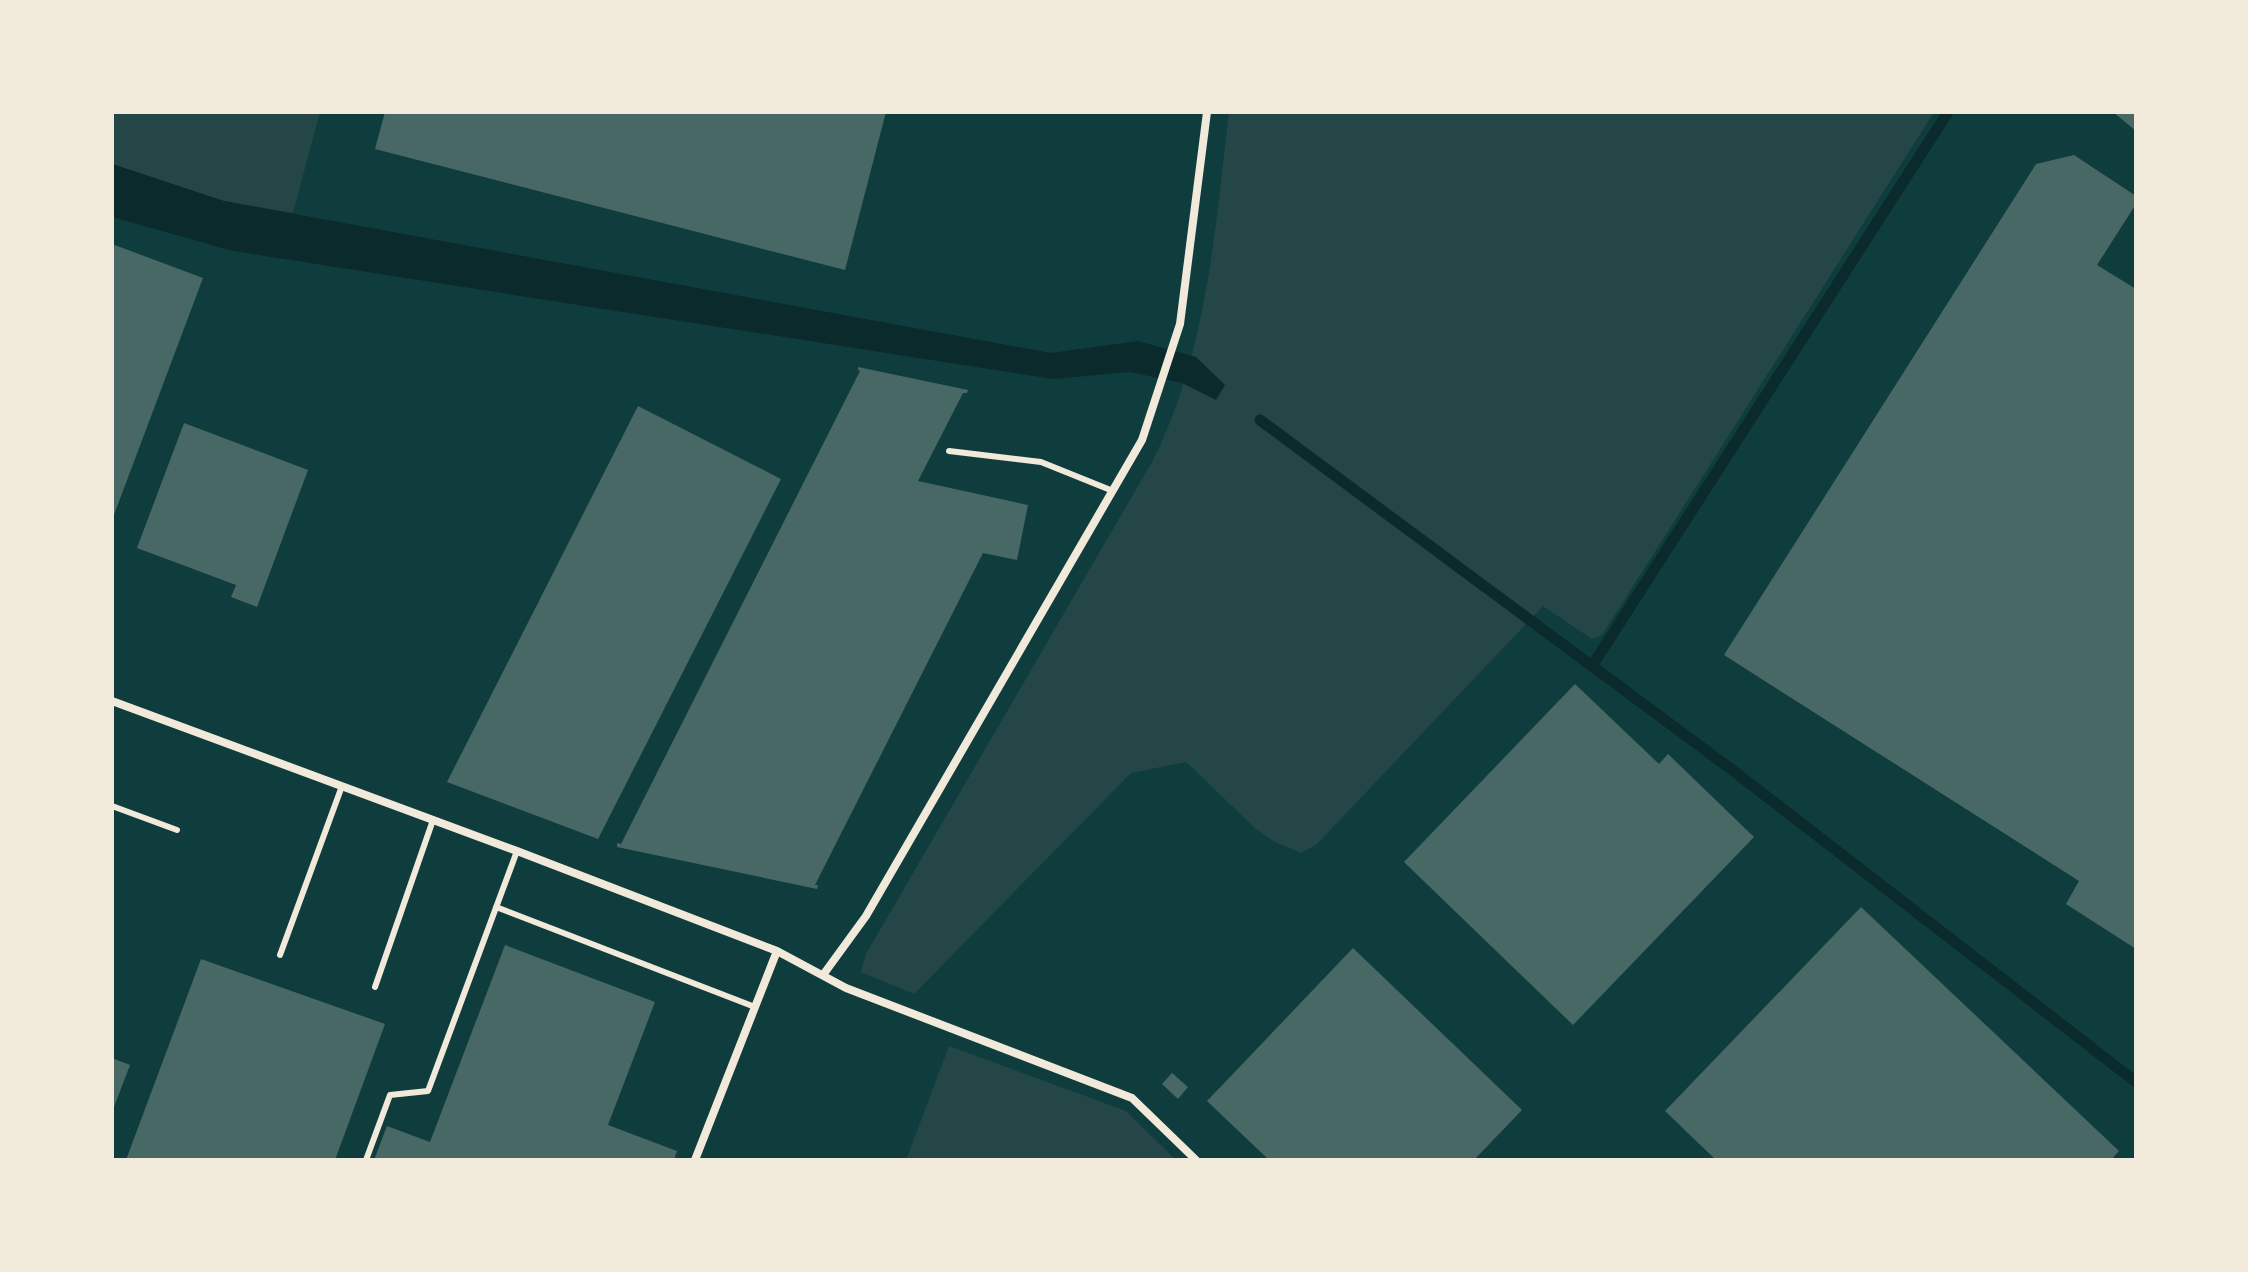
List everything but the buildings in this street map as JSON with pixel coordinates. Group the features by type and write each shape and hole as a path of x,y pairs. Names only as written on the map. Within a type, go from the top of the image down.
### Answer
{"street":[{"path":"823,975 866,916 1142,440 1180,324 1207,112"},
{"path":"112,701 777,951 846,988 1132,1098 1196,1160"},
{"path":"695,1160 777,951"}],"lane":[{"path":"949,451 1041,462 1113,491"},
{"path":"280,955 342,786"},
{"path":"112,806 177,830"},
{"path":"375,987 433,820"},
{"path":"366,1160 390,1095 428,1091 517,851"},
{"path":"496,907 755,1007"}],"shaded area":[{"path":"112,112 320,112 293,213 224,201 112,164"},
{"path":"1229,112 1934,112 1602,635 1592,639 1543,606 1316,845 1301,853 1275,842 1256,829 1186,762 1131,773 914,994 861,972 866,954 1152,462 1171,421 1197,335 1206,291"},
{"path":"112,164 224,201 1051,353 1138,341 1196,357 1225,385 1216,400 1182,383 1130,372 1053,379 233,251 112,217"},
{"path":"949,1046 1126,1111 1176,1160 906,1160"}],"waterway":[{"path":"1592,666 1948,112"},
{"path":"1260,420 1735,772 2136,1082"}]}
